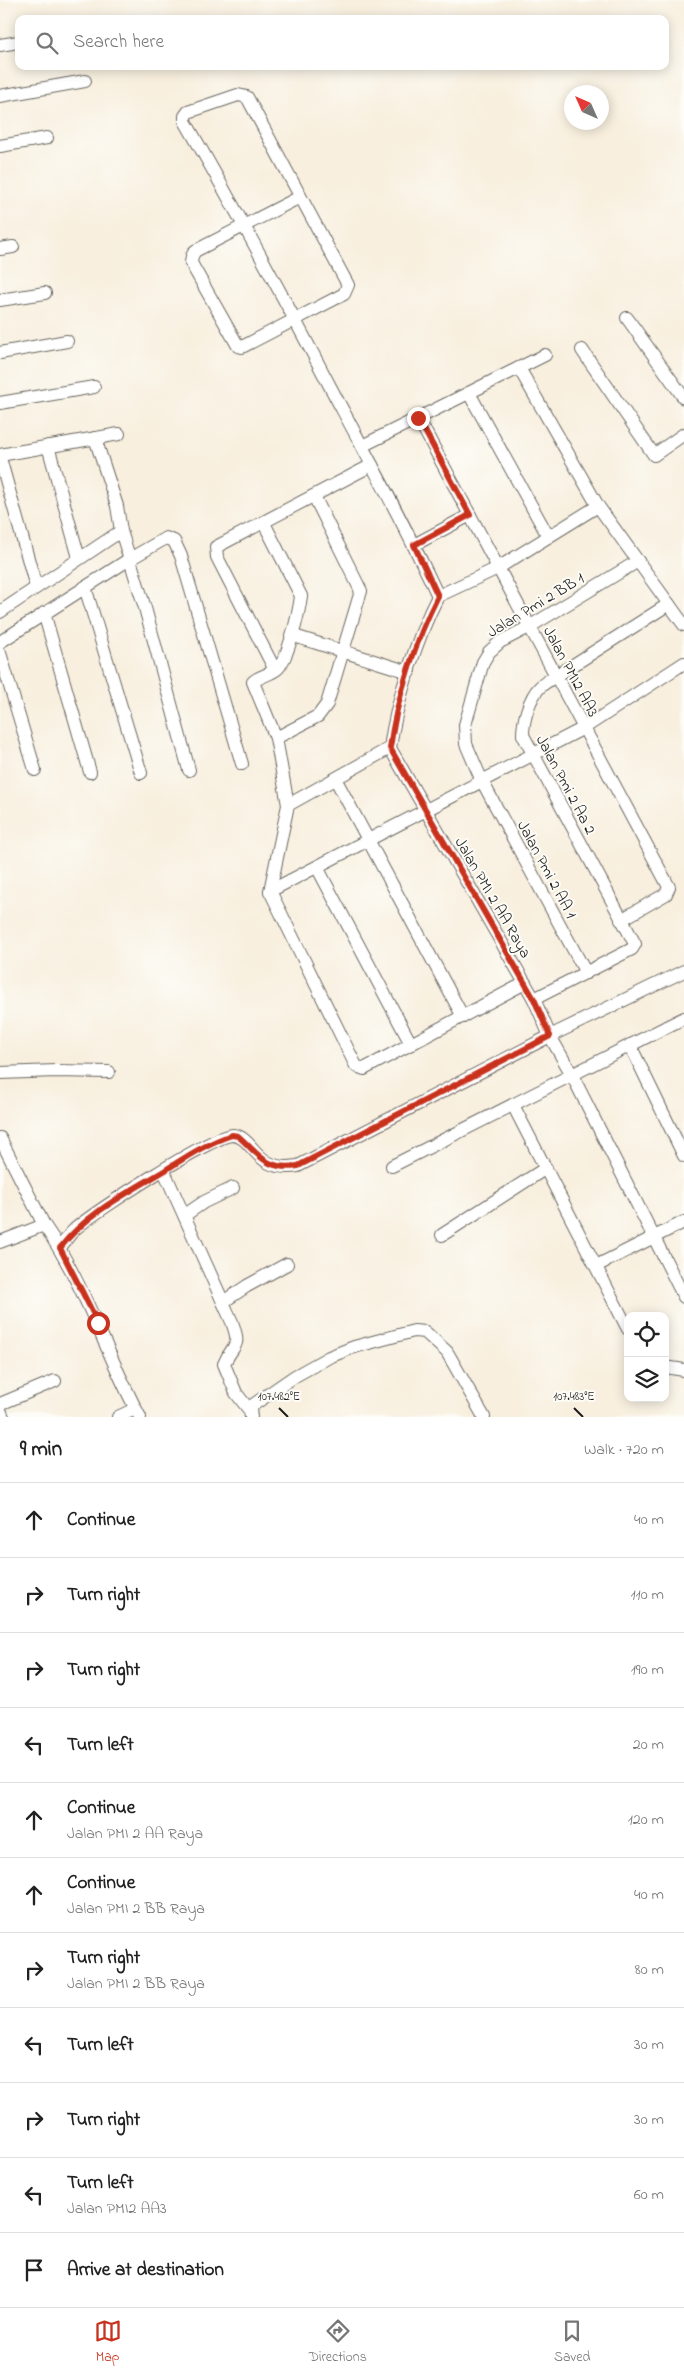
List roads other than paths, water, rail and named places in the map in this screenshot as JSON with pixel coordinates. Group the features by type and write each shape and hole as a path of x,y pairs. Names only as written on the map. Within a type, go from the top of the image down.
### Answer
{"street":[{"path":"0,45 15,43"},
{"path":"0,96 84,81"},
{"path":"300,197 246,227 195,251 192,256 191,262 238,346 242,347 295,320 344,294 348,285 247,97 238,95 188,112 185,116 185,121 246,227 295,320 362,446 414,545 438,596"},
{"path":"0,146 47,138"},
{"path":"0,249 14,247"},
{"path":"0,300 45,293"},
{"path":"627,318 684,398"},
{"path":"0,353 67,341"},
{"path":"582,350 654,456 684,434"},
{"path":"362,446 545,354"},
{"path":"519,368 598,506 684,625"},
{"path":"0,403 94,387"},
{"path":"469,393 548,536"},
{"name":"Jalan PMI2 AA3","path":"418,418 669,887 666,894 621,920"},
{"path":"36,587 0,456 119,434"},
{"path":"96,438 117,506 120,531 128,560 145,608 189,770"},
{"path":"48,446 79,558"},
{"path":"276,670 216,552 220,544 372,465"},
{"path":"276,738 323,710 344,653 361,591 314,496"},
{"path":"288,805 336,780 390,748 394,721 409,672 438,596 498,568 598,506"},
{"path":"414,545 470,515"},
{"path":"264,522 301,596 281,664 276,670 253,682 276,738 288,805 270,890 356,1066 364,1069 525,984"},
{"path":"0,612 120,531"},
{"path":"0,642 128,560 166,538 174,541 181,556 242,764"},
{"name":"Jalan Pmi 2 BB 1","path":"482,781 466,744 465,725 483,662 500,642 638,561"},
{"path":"85,587 141,773"},
{"name":"Jalan Pmi 2 Aa 2","path":"586,973 632,949 634,940 621,920 532,754 523,735 523,726 533,696 540,687 669,604"},
{"path":"44,614 90,772"},
{"path":"291,635 409,672"},
{"path":"0,653 35,770"},
{"path":"270,890 584,728 684,663"},
{"name":"Jalan PMI 2 AA Raya","path":"390,748 534,999 550,1036 572,1074 653,1239 684,1297"},
{"path":"336,780 463,1017"},
{"name":"Jalan Pmi 2 AA 1","path":"482,781 586,973"},
{"path":"316,866 411,1044"},
{"path":"60,1248 74,1230 135,1186 164,1171 182,1158 232,1135 238,1136 259,1156 279,1168 298,1166 550,1036 684,971"},
{"path":"534,999 586,973"},
{"path":"392,1166 572,1074 683,1022"},
{"path":"630,1046 684,1156"},
{"path":"0,1073 109,1072"},
{"path":"513,1105 624,1321"},
{"path":"0,1138 44,1225 60,1248 98,1323 138,1413 118,1417"},
{"path":"442,1234 546,1168"},
{"path":"164,1171 223,1302 237,1340 234,1350 224,1364 236,1393 250,1414"},
{"path":"185,1215 204,1202 233,1188"},
{"path":"596,1266 684,1222"},
{"path":"0,1242 44,1225"},
{"path":"223,1302 247,1286 287,1264"},
{"path":"250,1414 253,1404 295,1376 329,1357 354,1347 414,1331 425,1332 447,1352 484,1417"},
{"path":"669,1368 684,1370"},
{"path":"0,1404 55,1381"},
{"path":"0,1410 3,1417"}]}
